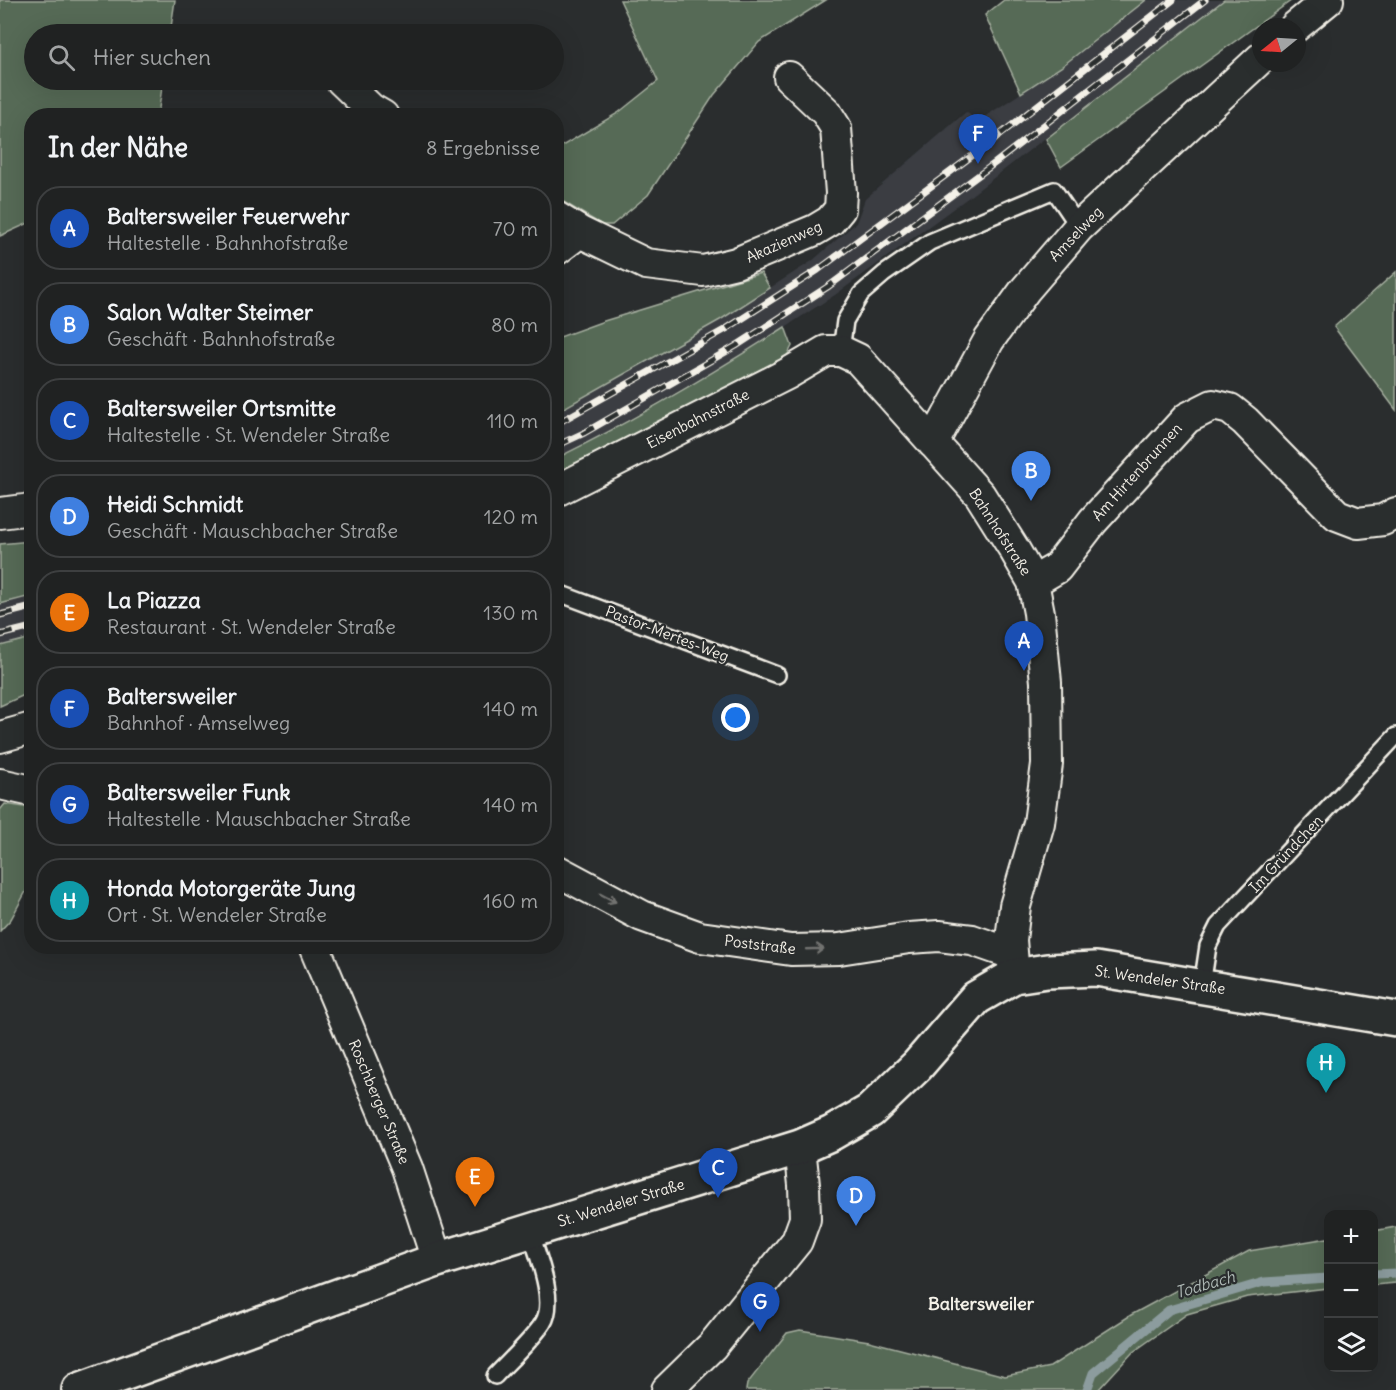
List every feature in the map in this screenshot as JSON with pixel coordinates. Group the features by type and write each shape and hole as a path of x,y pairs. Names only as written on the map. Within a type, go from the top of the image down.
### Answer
{"main road":[{"name":"St. Wendeler Straße","path":"79,1390 437,1260 800,1147 832,1133 870,1111 917,1066 976,998 1013,965 1047,971 1096,969 1396,1019"}],"street":[{"path":"1306,18 1328,0"},
{"name":"Amselweg","path":"933,443 989,340 1025,290 1079,227 1252,66"},
{"name":"Akazienweg","path":"568,225 646,264 703,270 736,263 815,230 830,220 840,209 842,193 836,128 826,112 789,77"},
{"path":"352,90 371,108"},
{"name":"Eisenbahnstraße","path":"564,487 787,374 826,351 841,351"},
{"name":"Bahnhofstraße","path":"841,351 858,359 980,495 1032,582 1039,613 1046,682 1047,764 1039,823 1015,906 1011,940 1013,965"},
{"name":"Am Hirtenbrunnen","path":"1032,582 1057,568 1093,521 1186,418 1213,405 1230,409 1245,421 1336,515 1358,523 1383,520 1396,513"},
{"path":"0,513 24,510"},
{"path":"0,737 24,730"},
{"path":"0,784 24,789"},
{"name":"Poststraße","path":"564,874 642,916 700,937 791,950 839,949 909,938 939,936 972,940 1013,965"},
{"name":"Roschberger Straße","path":"317,954 407,1168 437,1260"},
{"path":"667,1390 712,1346 796,1241 805,1219 800,1147"}],"lane":[{"path":"841,351 845,321 861,294 884,274 930,242 1054,190 1079,227"},
{"name":"Pastor-Mertes-Weg","path":"564,595 777,675"},
{"name":"Im Gründchen","path":"1202,986 1208,946 1218,926 1396,736"},
{"path":"495,1376 544,1322 548,1303 546,1282 530,1231"}],"shaded area":[{"path":"1146,0 1224,0 969,197 835,295 742,355 564,454 564,408 720,320 812,261 856,223 865,199 966,112 978,121 1061,67"},
{"path":"24,598 24,640 0,646 0,604"}],"green space":[{"path":"0,0 175,0 171,24 24,24 24,90 162,90 159,108 24,108 24,225 0,236"},
{"path":"620,0 826,0 759,42 714,95 648,195 612,225 602,225 564,202 564,145 618,113 658,81"},
{"path":"1004,0 1146,0 1061,67 1021,93 985,15"},
{"path":"1224,0 1292,0 1267,18 1252,18 1252,29 1061,167 1046,139"},
{"path":"1396,272 1396,410 1334,327"},
{"path":"761,273 770,288 720,320 564,408 564,335"},
{"path":"785,327 792,346 783,364 564,470 564,454 673,396"},
{"path":"24,542 24,598 0,604 0,544"},
{"path":"24,640 24,695 0,706 0,646"},
{"path":"5,804 24,807 24,895 11,919 0,931 0,810"},
{"path":"1396,1227 1396,1283 1378,1285 1378,1230"},
{"path":"1324,1239 1324,1288 1247,1297 1187,1314 1133,1352 1098,1390 746,1390 747,1384 787,1333 800,1330 869,1341 1005,1376 1050,1367 1131,1315 1249,1251"}],"waterway":[{"name":"Todbach","path":"1378,1274 1396,1273"},
{"name":"Todbach","path":"1087,1390 1093,1373 1169,1310 1264,1282 1324,1278"}],"railway":[{"path":"564,420 726,329 818,270 984,147 1173,0"},
{"path":"564,442 736,346 829,286 995,163 1205,0"},
{"path":"0,615 24,609"},
{"path":"0,635 24,629"}],"place":[{"name":"Baltersweiler","path":"978,164"},
{"name":"Salon Walter Steimer","path":"1031,501"},
{"name":"Baltersweiler Feuerwehr","path":"1024,671"},
{"name":"Honda Motorgeräte Jung","path":"1326,1093"},
{"name":"Baltersweiler Ortsmitte","path":"718,1198"},
{"name":"La Piazza","path":"475,1207"},
{"name":"Heidi Schmidt","path":"856,1226"},
{"name":"Baltersweiler Funk","path":"760,1332"}],"district":[{"name":"Baltersweiler","path":"981,1304"}]}
